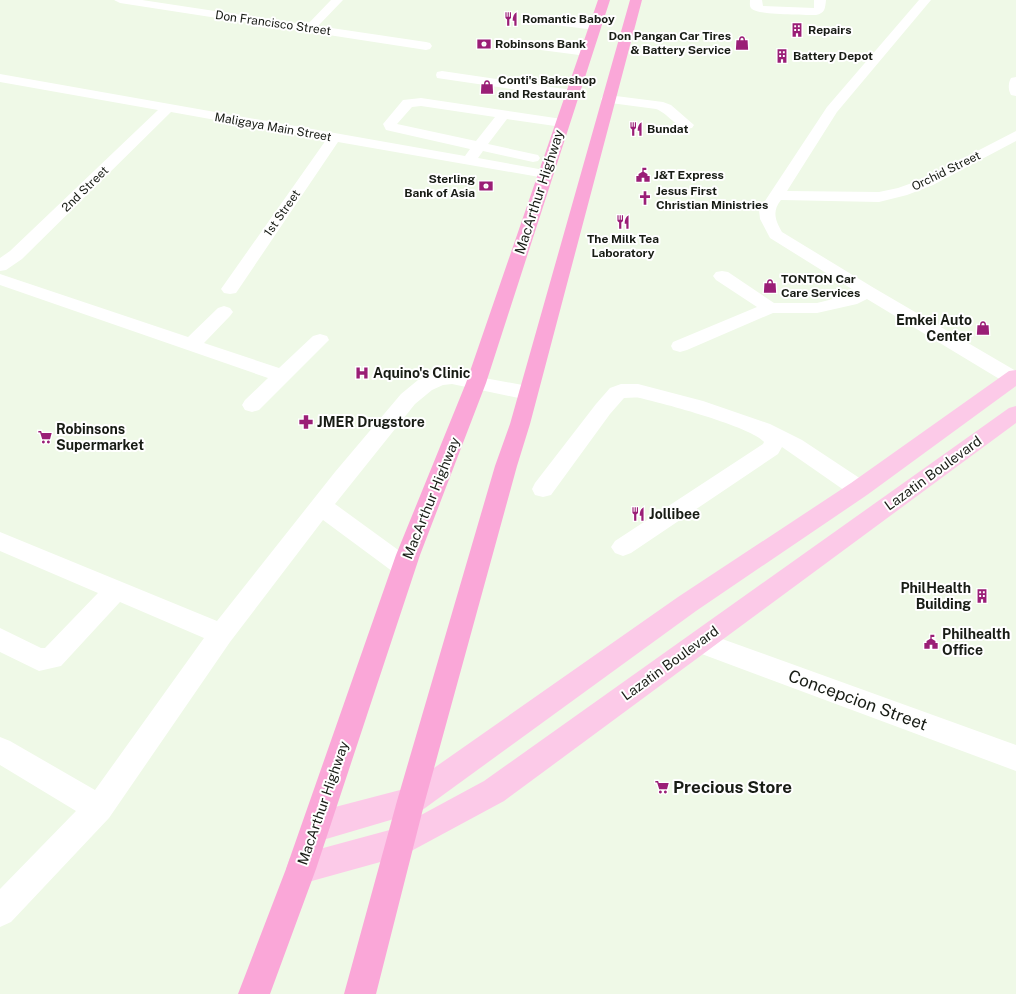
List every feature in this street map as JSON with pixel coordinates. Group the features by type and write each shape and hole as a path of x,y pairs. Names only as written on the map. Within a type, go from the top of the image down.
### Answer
{"highway":[{"name":"MacArthur Highway","path":"254,994 316,827 404,567 476,383 604,0"},
{"path":"360,994 402,841 411,801 528,393 636,0"}],"main road":[{"path":"316,827 411,801 687,604 859,489 1014,377"},
{"name":"Lazatin Boulevard","path":"301,869 402,841 494,791 1016,413"}],"street":[{"name":"Don Francisco Street","path":"120,0 150,2 426,46"},
{"path":"310,28 337,0"},
{"path":"756,0 756,7 761,9 816,12 819,11 820,0"},
{"path":"926,0 832,110 766,209 767,220 776,234 868,292 1014,377"},
{"path":"535,20 596,26"},
{"path":"514,43 587,52"},
{"path":"442,75 572,94"},
{"name":"Maligaya Main Street","path":"0,78 468,161 548,168"},
{"path":"0,92 14,81"},
{"path":"1016,81 1016,92"},
{"path":"608,99 658,105 666,108 687,125"},
{"path":"548,168 479,146 390,127 390,124 408,103 421,102 562,123"},
{"name":"2nd Street","path":"0,266 16,255 168,108"},
{"path":"468,161 504,114"},
{"name":"Orchid Street","path":"776,194 878,197 902,192 928,182 1016,135"},
{"name":"1st Street","path":"230,289 334,138"},
{"path":"722,276 770,308"},
{"path":"0,279 282,376"},
{"path":"680,346 770,308 817,308 851,300 868,292"},
{"path":"191,345 224,312"},
{"path":"252,405 320,340"},
{"path":"0,912 99,808 221,634 321,506 408,399 425,385 440,379 452,378 528,393"},
{"path":"543,490 603,409 617,393 621,391 638,391 660,396 703,408 762,429 795,445 859,489"},
{"path":"623,547 771,449 774,442 772,436 762,429"},
{"path":"321,506 404,567"},
{"path":"0,540 221,634"},
{"path":"0,639 39,660 52,658 116,590"},
{"name":"Concepcion Street","path":"700,642 1016,758"},
{"path":"0,750 99,808"}],"place":[{"name":"Romantic Baboy","path":"511,19"},
{"name":"Repairs","path":"797,30"},
{"name":"Don Pangan Car Tires & Battery Service","path":"742,43"},
{"name":"Robinsons Bank","path":"484,44"},
{"name":"Battery Depot","path":"782,56"},
{"name":"Conti's Bakeshop and Restaurant","path":"487,87"},
{"name":"Bundat","path":"636,129"},
{"name":"J&T Express","path":"643,175"},
{"name":"Sterling Bank of Asia","path":"486,186"},
{"name":"Jesus First Christian Ministries","path":"645,198"},
{"name":"The Milk Tea Laboratory","path":"623,222"},
{"name":"TONTON Car Care Services","path":"770,286"},
{"name":"Emkei Auto Center","path":"983,328"},
{"name":"Aquino's Clinic","path":"362,373"},
{"name":"JMER Drugstore","path":"306,422"},
{"name":"Robinsons Supermarket","path":"45,437"},
{"name":"Jollibee","path":"638,514"},
{"name":"PhilHealth Building","path":"982,596"},
{"name":"Philhealth Office","path":"931,642"},
{"name":"Precious Store","path":"662,787"}]}
